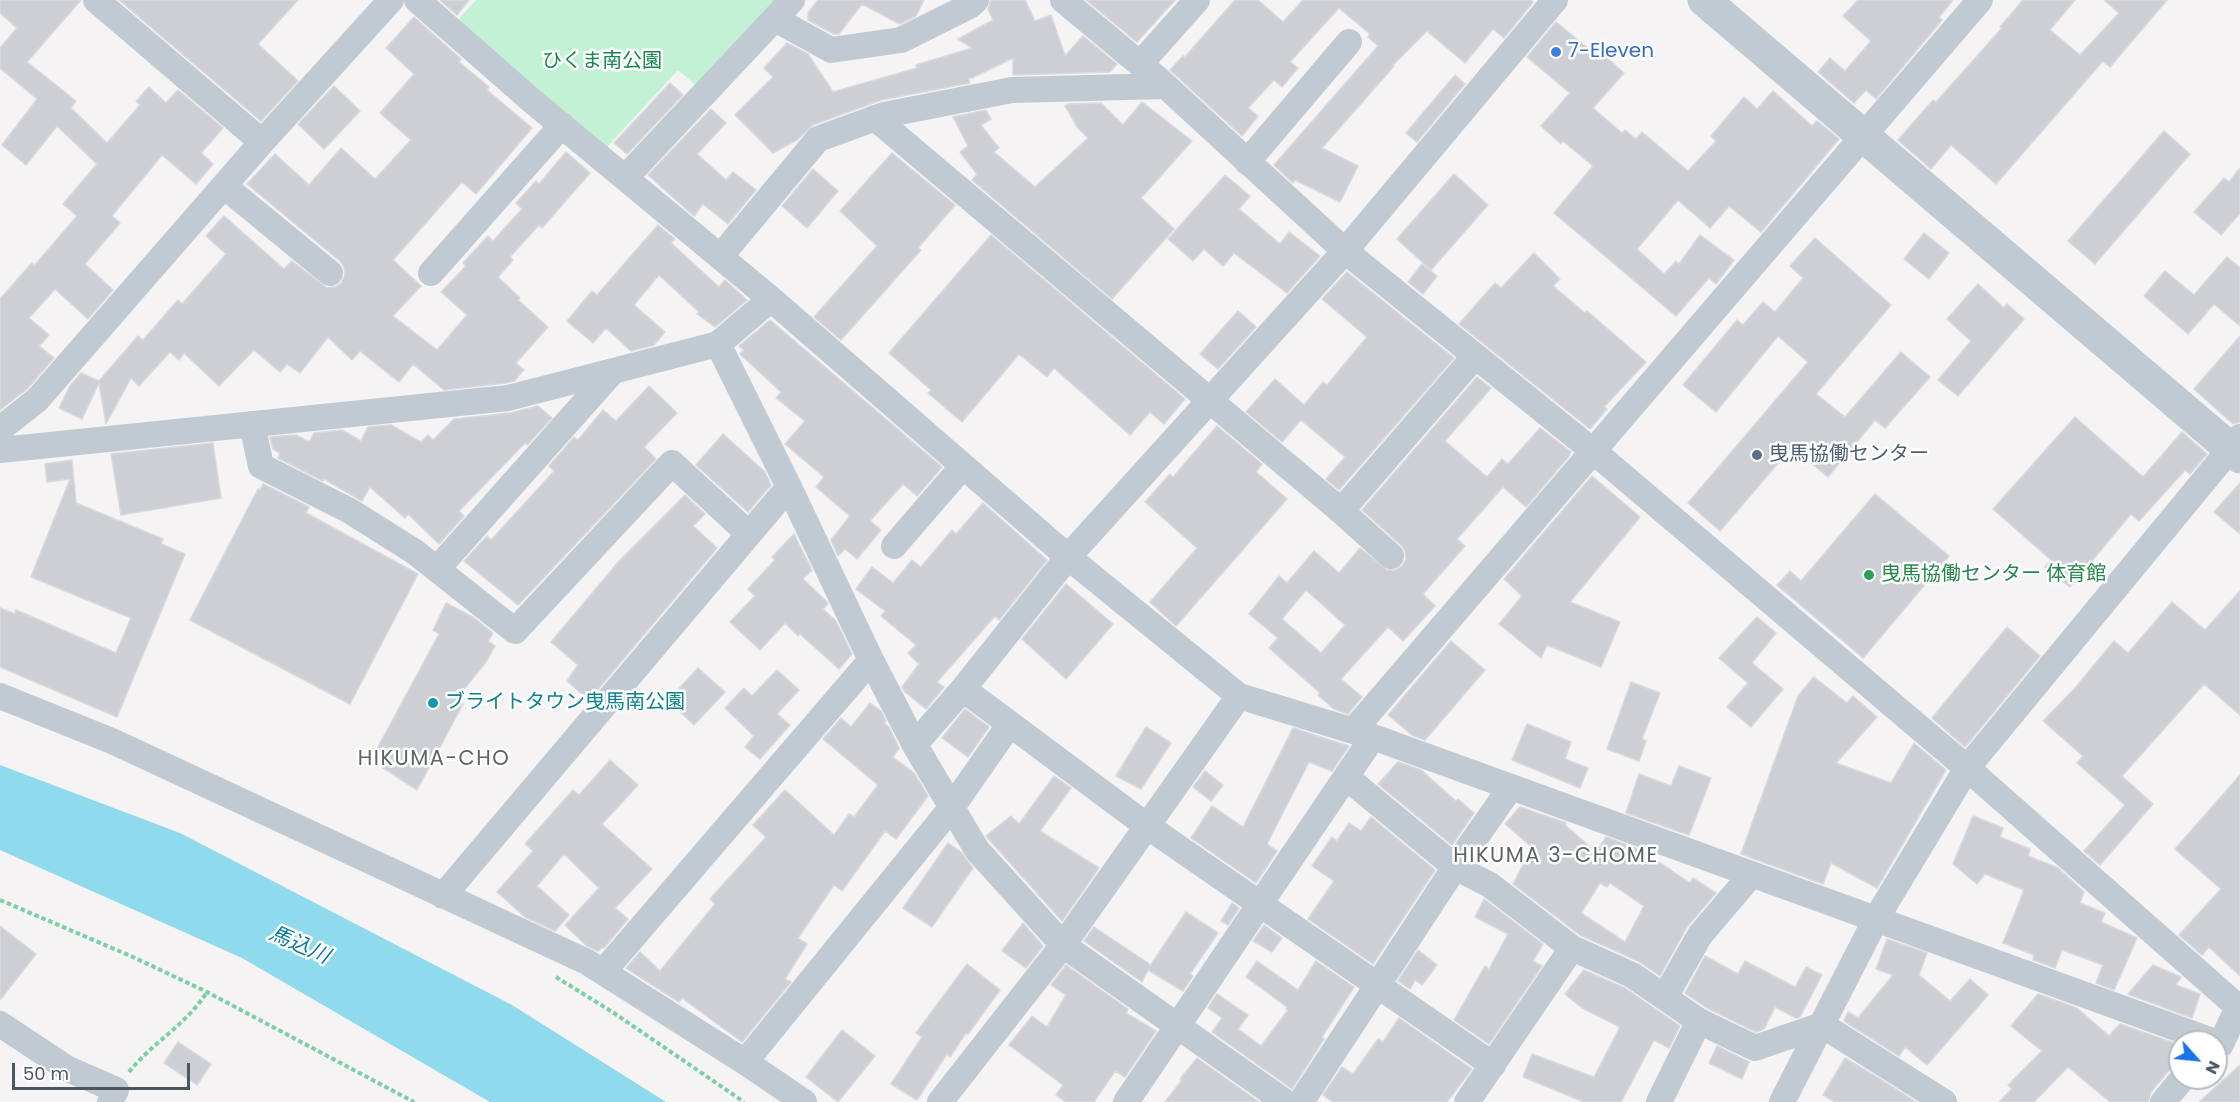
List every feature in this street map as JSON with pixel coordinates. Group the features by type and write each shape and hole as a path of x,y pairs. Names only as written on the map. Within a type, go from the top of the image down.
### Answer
{"street":[{"path":"96,0 262,142"},
{"path":"0,429 37,400 262,142 391,0"},
{"path":"417,0 562,125 771,299 1068,557 1239,696 1363,734 2181,1030"},
{"path":"625,178 792,0"},
{"path":"775,19 831,50 901,40 971,5 976,0"},
{"path":"1063,0 1165,86 1344,251 1592,450 1967,768 2238,1007 2226,1030"},
{"path":"1140,64 1197,0"},
{"path":"915,744 963,689 1068,557 1344,251 1555,0"},
{"path":"1704,0 1864,137 2237,447 1967,768 1876,919 1782,1102"},
{"path":"1126,1102 1346,777 1363,734 1592,450 1980,0"},
{"path":"1247,162 1349,42"},
{"path":"720,257 818,139 875,118 1012,90 1165,86"},
{"path":"875,118 1341,511 1391,556"},
{"path":"431,273 562,125"},
{"path":"224,186 330,273"},
{"path":"0,450 508,398 718,344 771,299"},
{"path":"718,344 871,660 915,744 977,849 1063,945 1285,1102"},
{"path":"1341,511 1475,356"},
{"path":"437,569 613,371"},
{"path":"252,424 261,466 350,511 415,552 515,631 672,464 749,534"},
{"path":"894,546 963,466"},
{"path":"443,897 789,487"},
{"path":"603,972 871,660"},
{"path":"963,689 1147,826 1492,1065"},
{"path":"0,696 112,741 443,897 587,962 804,1102"},
{"path":"940,1102 1063,945 1239,696"},
{"path":"745,1062 952,807 1010,724"},
{"path":"1346,777 1455,867 1490,885 1572,948 1632,975 1699,1021 1755,1048 1822,1025"},
{"path":"1302,1102 1376,986 1511,787"},
{"path":"1665,998 1700,935 1752,874"},
{"path":"1467,1102 1572,948"},
{"path":"1659,1102 1699,1021"},
{"path":"0,1024 113,1096"},
{"path":"1822,1025 1944,1102"},
{"path":"2163,1102 2172,1090"}],"path":[{"path":"0,900 133,957 207,992 414,1102"},
{"path":"113,1096 139,1060 199,1005 207,992"}],"green space":[{"name":"ひくま南公園","path":"476,0 774,0 697,86 678,70 607,147 457,21"}],"water":[{"name":"馬込川","path":"0,765 180,833 512,1005 666,1102 490,1102 242,958 0,850"}],"building":[{"path":"0,0 81,0 27,62 76,101 71,108 107,143 140,105 136,101 149,87 166,103 178,90 223,128 201,153 213,164 196,184 162,155 112,216 120,223 85,264 113,290 88,319 55,289 29,318 49,335 39,346 54,358 27,389 0,410 0,299 32,263 34,266 77,216 63,204 97,164 57,126 26,165 2,145 37,99 0,68 0,48 17,28 0,13"},
{"path":"119,0 298,0 258,44 298,81 261,121"},
{"path":"440,0 469,0 457,15"},
{"path":"818,0 924,0 916,16 900,24 862,4 839,34 834,34 808,20 808,13"},
{"path":"991,0 1025,0 1035,21 1051,15 1065,56 1083,36 1117,64 1110,72 1013,75 1013,58 968,78 970,83 881,100 813,125 797,140 773,153 735,115 773,77 764,68 787,43 808,54 833,92 917,68 916,65 972,48 958,39 993,20 988,9"},
{"path":"1086,0 1175,0 1137,42"},
{"path":"1235,0 1258,0 1283,22 1303,0 1531,0 1533,2 1504,38 1493,29 1465,63 1427,31 1393,65 1322,148 1358,166 1340,202 1295,180 1293,183 1274,165 1378,46 1368,37 1370,34 1339,8 1290,62 1298,68 1282,87 1274,80 1248,108 1258,116 1242,136 1170,70 1183,56 1185,57"},
{"path":"1858,0 1953,0 1939,17 1942,20 1876,99 1866,90 1854,103 1818,72 1830,58 1845,71 1871,41 1843,16"},
{"path":"2023,0 2075,0 2050,30 2080,55 2119,13 2104,0 2167,0 2110,67 2103,61 1996,184 1951,145 1931,169 1898,140 1933,100 1936,102 2002,28 2000,27"},
{"path":"414,17 461,59 459,62 489,87 487,90 532,128 476,194 462,182 393,260 421,286 393,316 437,350 467,315 441,292 466,266 463,263 488,236 493,241 522,209 516,203 536,181 539,184 566,152 590,173 542,228 539,225 510,257 513,260 498,277 520,298 518,300 548,327 516,363 524,370 514,381 444,390 413,364 399,382 360,351 352,360 328,337 300,373 287,364 280,372 254,350 219,386 184,353 179,360 170,352 139,386 131,378 106,424 99,383 82,419 59,408 70,386 81,373 99,381 138,336 143,340 178,300 182,304 226,254 206,236 224,216 284,269 292,261 327,288 341,283 345,275 340,261 247,184 275,154 309,185 341,148 375,179 411,140 380,113 414,74 386,48"},
{"path":"1556,22 1601,59 1604,55 1624,73 1593,108 1622,133 1625,130 1636,139 1642,132 1688,171 1716,141 1711,136 1744,97 1757,109 1773,91 1812,126 1817,121 1839,139 1761,232 1729,206 1710,228 1678,200 1637,249 1664,274 1676,261 1679,264 1700,235 1734,260 1716,284 1709,278 1676,316 1554,213 1593,166 1563,141 1561,144 1541,126 1570,93 1527,57"},
{"path":"1455,75 1465,84 1417,142 1406,133"},
{"path":"670,83 683,95 627,154 614,143"},
{"path":"334,86 360,111 324,149 298,124"},
{"path":"1142,102 1192,141 1141,198 1174,229 1112,299 972,180 977,174 960,152 968,146 953,117 986,110 991,119 981,125 999,148 994,152 1035,187 1088,138 1078,128 1065,106 1101,103 1123,125"},
{"path":"711,109 726,123 697,154 726,180 733,172 756,190 728,224 703,204 694,216 648,175"},
{"path":"2164,131 2190,154 2095,264 2068,241"},
{"path":"892,153 955,205 918,248 921,250 841,340 814,317 877,246 840,211"},
{"path":"2240,168 2240,213 2221,235 2194,212 2224,178 2229,182"},
{"path":"813,169 838,191 807,228 782,206"},
{"path":"1454,174 1488,205 1431,270 1397,239"},
{"path":"1225,175 1250,196 1239,209 1280,244 1289,232 1320,256 1287,293 1234,253 1223,266 1204,249 1193,261 1168,239"},
{"path":"658,225 675,239 671,243 719,287 725,280 747,300 715,327 697,314 699,312 659,275 634,305 665,332 654,345 631,351 606,328 593,343 567,321 592,291 597,295"},
{"path":"1924,233 1949,253 1929,279 1904,259"},
{"path":"991,235 1185,399 1164,424 1150,412 1130,435 1054,368 1047,377 1019,354 962,422 928,393 931,390 889,353"},
{"path":"1815,238 1891,305 1816,394 1845,417 1901,352 1930,377 1885,428 1875,420 1828,477 1792,447 1720,531 1688,503 1808,362 1778,336 1716,412 1683,385 1737,320 1743,325 1763,302 1775,312 1803,278 1790,266"},
{"path":"1534,253 1560,279 1553,286 1585,313 1587,311 1646,362 1604,407 1607,409 1590,429 1459,324 1495,283 1501,288"},
{"path":"2227,257 2240,268 2240,326 2214,304 2188,334 2144,296 2165,271 2194,295"},
{"path":"1422,264 1437,276 1423,294 1408,282"},
{"path":"1347,272 1454,358 1339,490 1326,479 1345,457 1301,420 1282,442 1246,412 1275,379 1304,405 1323,382 1327,385 1367,337 1322,299"},
{"path":"1978,284 2004,308 2007,304 2024,319 1958,396 1938,380 1971,341 1947,319"},
{"path":"1238,311 1256,327 1218,369 1200,354"},
{"path":"770,320 942,467 917,496 903,484 870,521 881,530 857,559 845,549 838,556 831,540 850,516 816,487 824,477 785,444 805,421 776,398 781,392 740,354 744,350 739,346"},
{"path":"2240,336 2240,422 2233,424 2194,389"},
{"path":"1477,377 1491,388 1445,441 1487,477 1502,459 1508,464 1540,428 1571,452 1526,507 1503,487 1457,539 1465,546 1423,594 1435,606 1403,641 1388,627 1341,679 1362,697 1348,714 1334,709 1318,695 1320,693 1269,648 1278,638 1249,614 1279,576 1287,583 1314,551 1339,573 1360,548 1387,570 1395,570 1402,566 1406,559 1401,545 1362,510","holes":["1306,590 1345,625 1321,653 1282,619"]},
{"path":"649,386 677,413 644,447 656,459 518,605 464,561 487,536 491,540 554,471 549,466 574,437 578,440 603,410 616,421"},
{"path":"538,406 552,418 459,511 464,516 439,544 408,514 405,518 370,487 362,501 324,479 323,481 278,458 280,453 273,449 270,437 296,435 309,442 314,433 342,430 361,441 368,427 391,425 421,442 428,435 433,440 454,419 510,413"},
{"path":"2075,417 2143,477 2182,432 2207,454 2190,474 2185,470 2139,521 2131,514 2070,587 2045,567 2051,560 1993,509"},
{"path":"1217,426 1262,464 1256,472 1287,499 1176,626 1150,602 1197,548 1145,502 1170,474 1173,477"},
{"path":"723,434 765,472 771,485 748,512 696,465"},
{"path":"213,443 221,498 121,515 111,454"},
{"path":"72,460 76,503 163,539 161,544 185,554 117,717 0,667 0,608 15,614 16,610 116,653 131,618 31,577 70,479 47,482 45,464"},
{"path":"1592,476 1640,517 1570,602 1620,622 1601,667 1547,645 1541,658 1499,624 1522,596 1504,579"},
{"path":"2240,483 2240,534 2214,512"},
{"path":"263,484 309,507 306,513 418,574 350,704 190,620 258,489 260,490"},
{"name":"曳馬協働センター 体育館","path":"1875,494 1949,556 1863,658 1777,585 1790,571 1801,581"},
{"path":"685,495 705,514 693,526 717,548 589,700 567,681 578,665 551,642 620,560"},
{"path":"983,503 1047,560 999,620 995,616 937,682 944,687 926,709 902,687 919,664 908,653 916,645 881,616 885,611 856,589 872,567 893,583 912,560 921,567 952,530 956,534"},
{"path":"794,534 812,570 803,579 827,602 828,604 823,609 836,621 852,654 839,669 785,623 760,650 730,622 755,596 748,589 775,560 772,557"},
{"path":"1066,584 1113,624 1066,679 1022,639"},
{"path":"2240,591 2240,715 2204,684 2122,776 2153,804 2100,865 2084,851 2125,805 2077,763 2083,756 2043,721 2075,688 2114,641 2128,653 2172,602 2205,630"},
{"name":"ブライトタウン曳馬南公園","path":"446,603 473,617 493,633 488,641 495,646 486,662 457,698 463,704 417,790 371,760 439,634 433,630"},
{"path":"1757,617 1776,633 1752,663 1783,689 1751,727 1727,707 1748,683 1719,658"},
{"path":"2007,627 2040,656 1965,747 1932,718"},
{"path":"1451,641 1485,670 1425,740 1412,735 1388,715"},
{"path":"698,668 725,692 694,725 668,700"},
{"path":"777,670 799,690 777,714 790,725 760,759 745,747 754,736 725,708 744,688 752,696"},
{"path":"1814,677 1847,703 1853,696 1877,717 1836,763 1891,783 1914,743 1946,770 1877,888 1831,863 1823,884 1741,854 1798,696"},
{"path":"1631,682 1660,693 1642,739 1646,741 1639,761 1607,749"},
{"path":"870,703 881,711 886,721 884,723 889,727 899,748 893,757 914,773 928,796 896,839 885,831 842,891 834,885 798,938 807,944 785,979 791,982 742,1042 682,998 679,1002 626,968 640,952 660,971 715,904 710,899 766,837 753,825 785,790 834,835 849,814 854,817 878,785 823,739 841,718 851,727"},
{"path":"965,709 989,727 968,757 942,738"},
{"path":"1527,724 1571,742 1565,759 1588,768 1580,788 1512,760"},
{"path":"1146,727 1171,743 1141,789 1116,776"},
{"path":"1293,728 1349,746 1332,771 1309,762 1267,844 1277,851 1256,883 1191,838 1212,806 1243,827"},
{"path":"610,760 638,785 602,824 652,869 615,908 628,919 604,948 598,951 587,946 565,925 599,888 564,854 537,886 569,915 555,931 525,917 497,892 533,851 525,844 573,790 579,795"},
{"path":"1398,762 1421,770 1456,801 1458,799 1474,813 1452,845 1378,784"},
{"path":"1679,766 1711,778 1689,835 1626,813 1639,774 1671,786"},
{"path":"1205,771 1223,785 1211,801 1193,787"},
{"path":"2240,775 2240,976 2209,947 2202,955 2179,935 2221,889 2175,849"},
{"path":"1054,776 1071,788 1040,831 1099,868 1062,921 986,836 1011,816 1019,824"},
{"path":"1520,807 1566,823 1565,825 1596,852 1606,837 1641,850 1690,883 1693,878 1716,893 1687,927 1660,976 1638,961 1580,935 1513,884 1532,847 1505,824","holes":["1600,883 1607,887 1610,883 1644,906 1625,942 1581,913"]},
{"path":"1973,816 2003,828 2000,837 2030,849 2028,856 2058,868 2084,892 2080,903 2105,913 2101,922 2137,938 2114,990 2096,983 2103,965 2062,950 2055,968 2033,960 2034,955 2003,943 2024,890 1985,874 1977,884 1953,864"},
{"path":"1371,817 1435,870 1373,964 1308,919 1334,881 1312,866 1332,837 1337,841 1349,823 1361,831"},
{"path":"948,843 961,852 973,868 932,927 903,908"},
{"path":"1484,899 1543,944 1533,961 1542,966 1489,1044 1454,1020 1485,966 1489,969 1508,934 1475,917"},
{"path":"1232,903 1239,908 1228,925 1221,921"},
{"path":"1186,912 1218,933 1190,974 1193,976 1183,991 1148,970 1142,982 1084,941 1094,927 1151,965"},
{"path":"1023,923 1043,946 1026,968 1002,951"},
{"path":"1264,925 1282,938 1272,952 1253,941"},
{"path":"0,926 36,954 0,1000"},
{"path":"1887,939 1927,953 1919,975 1950,1001 1970,979 1988,995 1927,1065 1905,1047 1899,1056 1844,1021 1848,1012 1858,1018 1893,975 1876,969"},
{"path":"1418,950 1437,965 1422,985 1415,980 1410,989 1398,981"},
{"path":"1705,956 1738,974 1745,961 1795,987 1806,967 1822,975 1800,1017 1796,1018 1775,1007 1764,1029 1756,1032 1707,1008 1685,993"},
{"path":"1257,961 1298,990 1316,961 1354,987 1292,1089 1212,1032 1222,1018 1208,1008 1217,994 1248,1015 1238,1029 1261,1046 1288,1010 1246,977"},
{"path":"967,964 1000,990 950,1057 947,1054 917,1100 891,1084 922,1037 916,1033"},
{"path":"1066,965 1128,1009 1126,1013 1156,1031 1125,1077 1115,1071 1094,1102 1066,1102 1056,1095 1063,1085 1009,1045 1032,1016 1047,1027 1066,995 1051,985"},
{"path":"2153,965 2181,977 2176,985 2200,994 2192,1018 2128,994"},
{"path":"1584,970 1625,988 1680,1026 1669,1048 1654,1040 1621,1102 1584,1102 1523,1077 1532,1054 1594,1077 1620,1027 1582,1008 1565,994"},
{"path":"2038,994 2077,1008 2109,1036 2120,1024 2168,1041 2168,1072 2151,1092 2148,1102 2110,1102 2068,1067 2034,1102 1999,1102 2012,1089 2008,1085 2042,1051 2011,1026"},
{"path":"1399,1018 1472,1069 1447,1102 1333,1102 1323,1095 1342,1067 1353,1074 1378,1039 1383,1042"},
{"path":"842,1030 875,1056 838,1102 806,1077"},
{"path":"178,1042 211,1064 197,1085 164,1063"},
{"path":"1717,1046 1749,1062 1742,1079 1709,1063"},
{"path":"1197,1058 1259,1102 1165,1102"},
{"path":"1845,1058 1916,1102 1835,1102 1823,1095"},
{"path":"2240,1065 2240,1102 2199,1102 2212,1090 2228,1090 2228,1076"}],"place":[{"name":"7-Eleven","path":"1556,52"},
{"name":"曳馬協働センター","path":"1757,455"},
{"name":"曳馬協働センター 体育館","path":"1869,575"},
{"name":"ブライトタウン曳馬南公園","path":"433,703"}],"district":[{"name":"HIKUMA-CHO","path":"434,760"},
{"name":"HIKUMA 3-CHOME","path":"1556,857"}]}
